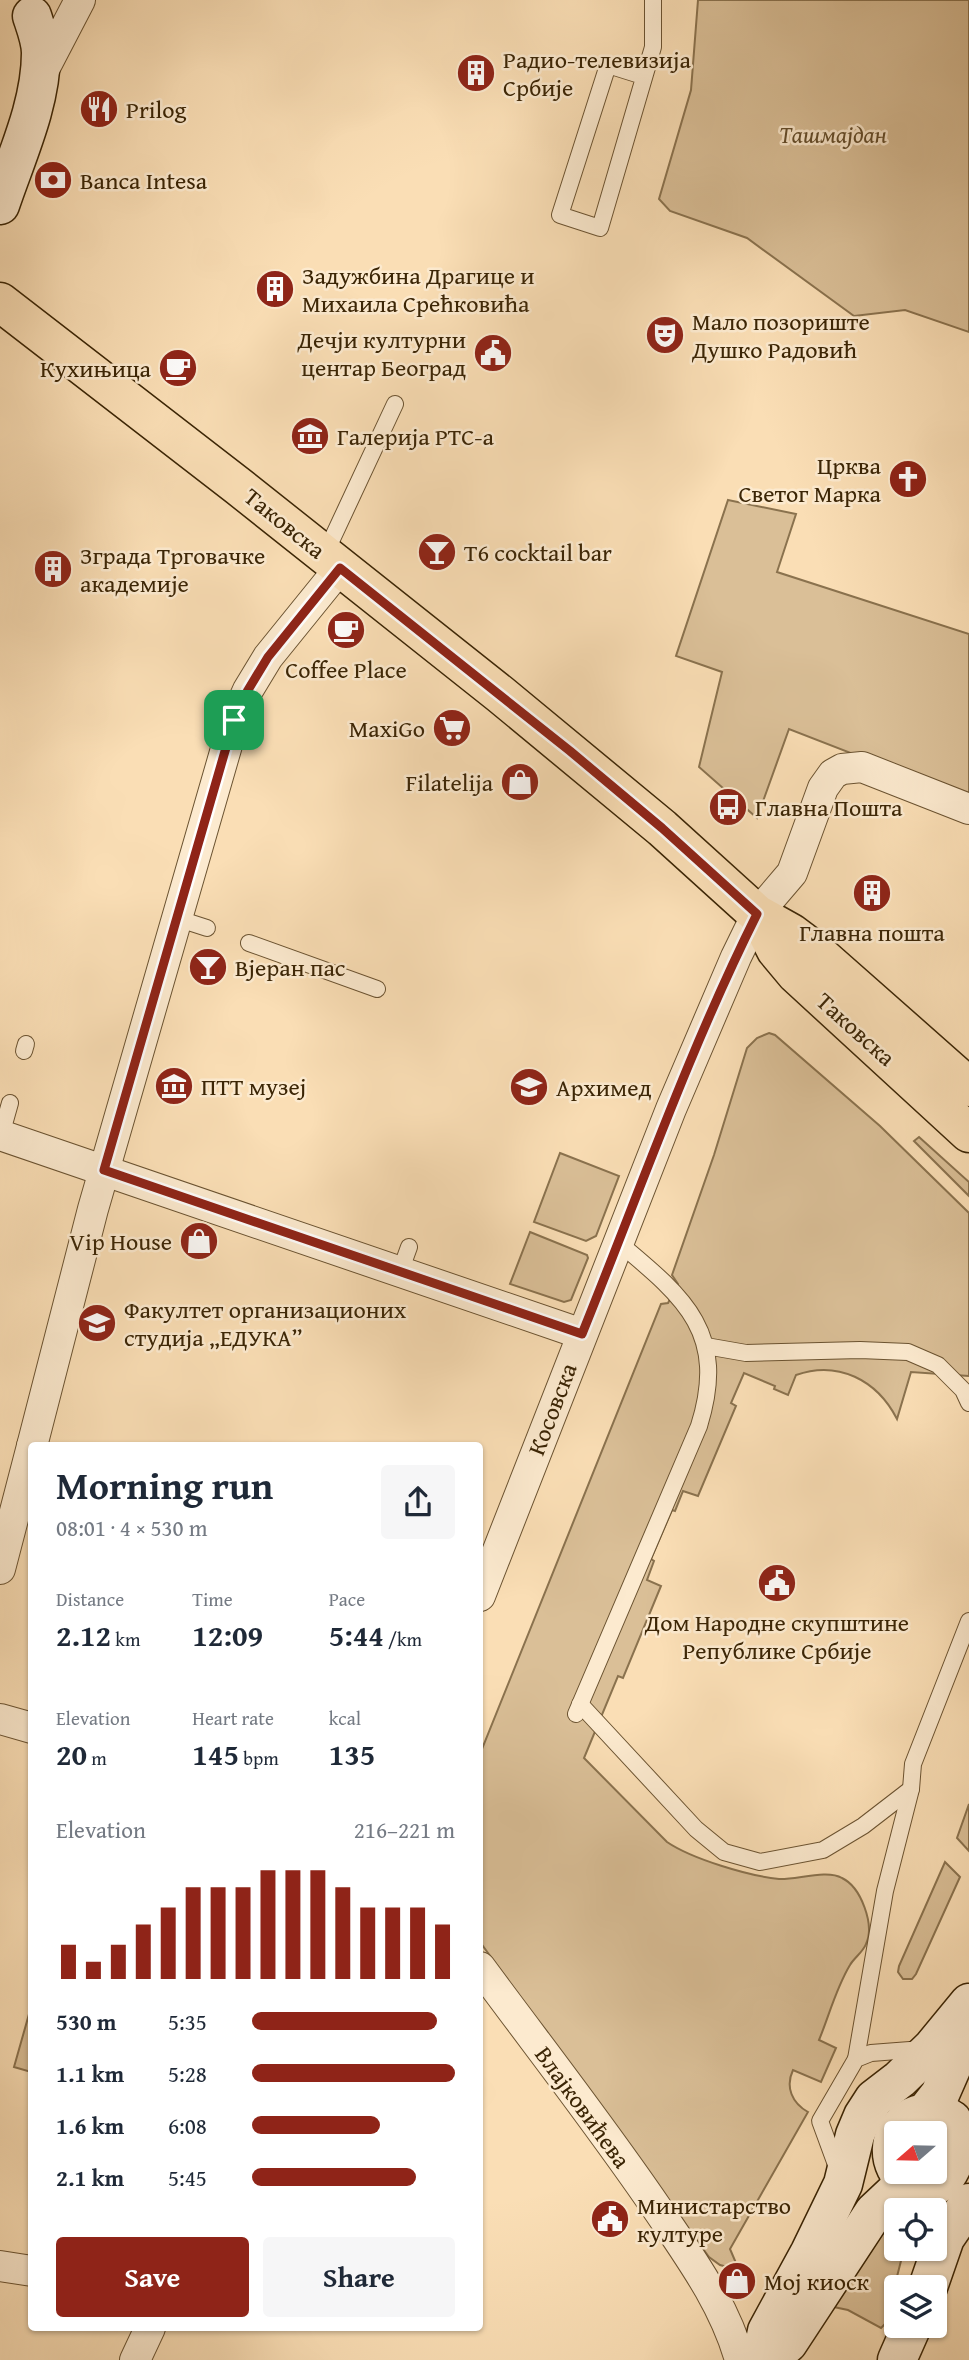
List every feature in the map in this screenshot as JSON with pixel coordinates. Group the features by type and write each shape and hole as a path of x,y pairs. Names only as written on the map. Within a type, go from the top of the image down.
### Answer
{"main road":[{"path":"0,205 39,80 41,51 32,8"},
{"path":"0,125 25,55 32,8"},
{"name":"Таковска","path":"0,302 216,468 570,751 662,828 757,914 791,933 815,951 969,1087"},
{"name":"Таковска","path":"757,914 776,950 796,974 969,1133"},
{"path":"761,2360 767,2330 816,2241 843,2184 855,2135 863,2116 874,2099 900,2079 932,2048 969,2003"},
{"path":"925,2113 940,2094 969,2028"},
{"path":"768,2360 788,2343 904,2192 942,2186 962,2169 966,2157 965,2122 925,2113 914,2115 897,2130 891,2151 904,2192"},
{"path":"932,2275 945,2238 969,2203"}],"street":[{"path":"39,80 79,0"},
{"path":"33,1442 104,1170 176,918 185,852 248,690 332,562"},
{"name":"Косовска","path":"483,1587 676,1097 757,914 792,873 824,788 833,774 842,769 862,767 969,809"},
{"path":"0,1135 104,1170 404,1259 582,1334"},
{"path":"0,1569 28,1461"},
{"path":"0,1719 28,1727"},
{"name":"Влајковићева","path":"483,1971 626,2165 694,2264 732,2330 740,2360"},
{"path":"0,2266 28,2270"},
{"path":"135,2360 149,2331"}],"lane":[{"path":"643,76 608,65 560,215 600,228 653,47 653,0"},
{"path":"332,562 395,404"},
{"path":"176,918 207,928"},
{"path":"248,943 377,989"},
{"path":"0,1135 10,1103"},
{"path":"619,1243 679,1295 706,1346 709,1388 699,1426 578,1709 696,1829 724,1852 760,1862 822,1850 863,1826 911,1789"},
{"path":"706,1346 746,1353 848,1350 908,1352 938,1365 962,1390 969,1402"},
{"path":"843,2184 820,2121 856,2059 884,1891 911,1789 913,1764 969,1621"},
{"path":"856,2059 871,2053 932,2048"}],"green space":[{"name":"Ташмајдан","path":"698,0 969,0 969,332 905,310 854,316 747,238 670,211 659,199 691,90"},
{"path":"728,500 796,514 777,572 969,634 969,799 789,729 757,818 699,767 722,672 676,656"},
{"path":"769,1033 775,1035 880,1126 969,1213 969,1376 911,1372 897,1419 879,1394 855,1377 841,1372 812,1371 796,1375 788,1395 774,1389 775,1386 744,1373 731,1403 736,1406 698,1496 683,1491 651,1559 654,1561 647,1580 661,1586 623,1678 618,1676 584,1758 667,1842 691,1855 721,1866 779,1879 828,1874 836,1876 855,1889 864,1907 869,1927 866,1944 845,1974 819,2040 836,2048 821,2082 793,2070 790,2082 792,2094 798,2104 808,2112 730,2249 739,2270 720,2265 709,2257 483,1946 483,1747 661,1304 668,1303 678,1284 672,1275 714,1155 747,1048 757,1038"},
{"path":"919,1137 969,1182 969,1196 914,1141"},
{"path":"560,1153 619,1176 596,1236 586,1241 534,1222"},
{"path":"530,1232 587,1255 571,1300 564,1302 510,1284"},
{"path":"969,1804 969,1851 957,1838"},
{"path":"945,1862 960,1877 916,1974 912,1979 903,1979 898,1972 899,1966"},
{"path":"28,2018 28,2071 14,2067"},
{"path":"884,2226 884,2261 901,2261 897,2275 884,2275 884,2325 881,2328 848,2310 829,2306"}],"place":[{"name":"Радио-телевизија Србије","path":"476,73"},
{"name":"Prilog","path":"99,109"},
{"name":"Banca Intesa","path":"53,180"},
{"name":"Задужбина Драгице и Михаила Срећковића","path":"275,289"},
{"name":"Мало позориште Душко Радовић","path":"665,335"},
{"name":"Дечји културни центар Београд","path":"493,353"},
{"name":"Кухињица","path":"178,368"},
{"name":"Галерија РТС-а","path":"310,436"},
{"name":"Црква Светог Марка","path":"908,479"},
{"name":"T6 cocktail bar","path":"437,552"},
{"name":"Зграда Трговачке академије","path":"53,569"},
{"name":"Coffee Place","path":"346,630"},
{"name":"MaxiGo","path":"452,728"},
{"name":"Filatelija","path":"520,782"},
{"name":"Главна Пошта","path":"728,807"},
{"name":"Главна пошта","path":"872,893"},
{"name":"Вјеран пас","path":"208,967"},
{"name":"ПТТ музеј","path":"174,1086"},
{"name":"Архимед","path":"529,1087"},
{"name":"Vip House","path":"199,1241"},
{"name":"Факултет организационих студија „ЕДУКА”","path":"97,1323"},
{"name":"Дом Народне скупштине Републике Србије","path":"777,1583"},
{"name":"Министарство културе","path":"610,2219"},
{"name":"Мој киоск","path":"737,2281"}],"route":[{"path":"340,568 570,751 662,828 757,914 671,1109 582,1334 104,1170 234,720 268,657 340,568"}]}
